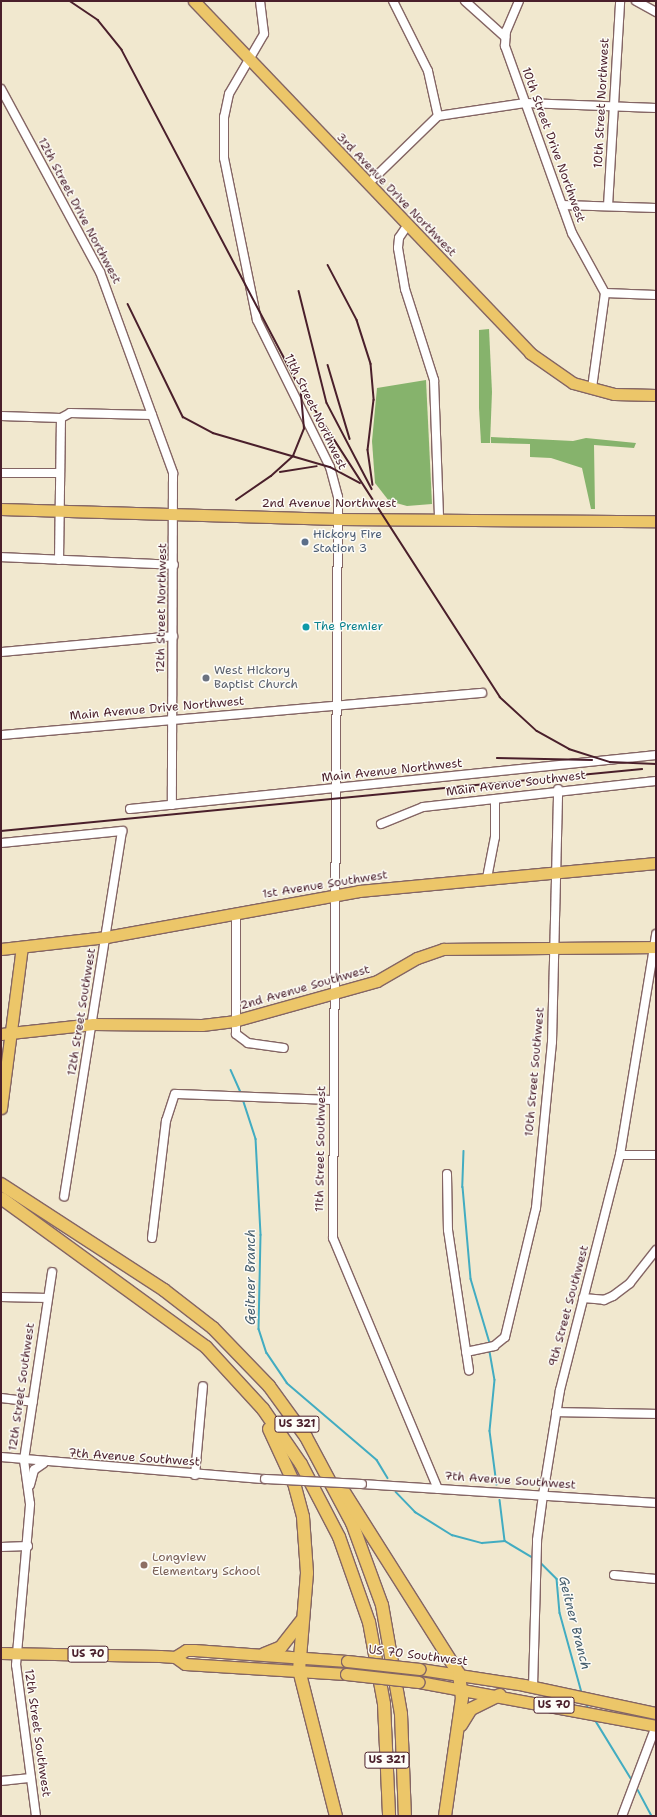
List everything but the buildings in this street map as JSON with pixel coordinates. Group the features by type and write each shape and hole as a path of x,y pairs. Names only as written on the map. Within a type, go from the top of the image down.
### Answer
{"highway":[{"path":"1,1180 4,1190"},
{"name":"US 321","path":"4,1190 189,1333 232,1374 282,1434 323,1503 345,1551 369,1622 382,1685 389,1816"},
{"name":"US 321","path":"4,1190 164,1290 213,1328 256,1371 306,1437 352,1523 382,1605 401,1714 405,1816"},
{"path":"189,1333 259,1413 294,1483 307,1545 299,1670 336,1816"},
{"path":"306,1437 460,1674 462,1688 455,1751 445,1816"},
{"path":"264,1654 281,1647 302,1620"},
{"path":"455,1751 468,1712 500,1695"}],"main road":[{"name":"3rd Avenue Drive Northwest","path":"194,1 248,60 530,353 561,377 592,388 614,394 656,395"},
{"name":"2nd Avenue Northwest","path":"1,509 338,519 439,518 656,521"},
{"name":"1st Avenue Southwest","path":"1,949 106,937 333,895 487,878 656,863"},
{"path":"1,1108 6,1082 3,1076 6,1033 22,947"},
{"name":"2nd Avenue Southwest","path":"6,1033 93,1024 202,1025 234,1021 334,995 377,981 417,958 439,950 554,947 655,947"},
{"name":"US 70 Southwest","path":"175,1657 186,1650 300,1656 420,1669 460,1674 533,1687 656,1713"},
{"name":"US 70 Southwest","path":"1,1653 175,1657 185,1664 299,1670 419,1682 500,1695 656,1726"}],"street":[{"name":"11th Street Northwest","path":"260,1 264,34 230,94 222,142 252,303 260,327 330,467 338,494 336,788"},
{"path":"393,1 428,71 438,116"},
{"path":"465,1 505,37 519,1"},
{"name":"10th Street Northwest","path":"608,206 620,1"},
{"path":"636,1 656,12"},
{"name":"10th Street Drive Northwest","path":"505,37 525,103 579,250 606,293"},
{"name":"12th Street Drive Northwest","path":"1,89 100,272 152,415"},
{"path":"368,184 438,116 525,103 656,108"},
{"path":"562,205 656,208"},
{"path":"407,226 399,238 398,248 405,289 434,380 439,518"},
{"path":"592,388 606,293 656,295"},
{"path":"1,416 61,418 70,413 152,415"},
{"name":"12th Street Northwest","path":"152,415 173,473 176,514 173,636 174,720 172,805"},
{"path":"59,560 61,511 61,418"},
{"path":"1,473 60,473"},
{"path":"1,558 174,565"},
{"path":"1,652 173,636"},
{"name":"Main Avenue Drive Northwest","path":"1,735 336,705 482,694"},
{"name":"Main Avenue Northwest","path":"130,810 656,755"},
{"name":"Main Avenue Southwest","path":"381,824 423,807 495,799 558,789 656,781"},
{"name":"11th Street Southwest","path":"336,788 333,895 334,1100 332,1225 335,1248 438,1489"},
{"name":"10th Street Southwest","path":"466,1352 494,1346 507,1333 536,1208 552,1042 558,789"},
{"path":"487,878 495,837 495,799"},
{"name":"12th Street Southwest","path":"1,843 122,831 93,1024 64,1196"},
{"path":"236,913 234,1021 236,1034 243,1041 284,1048"},
{"name":"9th Street Southwest","path":"533,1687 537,1540 542,1495 556,1412 583,1298 620,1155 656,934"},
{"path":"152,1238 166,1121 175,1094 334,1100"},
{"path":"620,1155 656,1155"},
{"path":"447,1174 448,1230 469,1370"},
{"path":"583,1298 604,1300 613,1296 630,1282 656,1250"},
{"name":"12th Street Southwest","path":"36,1816 16,1680 28,1546 29,1489 24,1460 52,1272"},
{"path":"1,1297 48,1298"},
{"path":"195,1475 203,1386"},
{"path":"1,1398 33,1402"},
{"path":"556,1412 656,1414"},
{"name":"7th Avenue Southwest","path":"1,1457 195,1475 656,1503"},
{"path":"29,1489 32,1473 44,1462"},
{"path":"1,1547 28,1546"},
{"path":"614,1575 656,1579"},
{"path":"622,1816 656,1726"},
{"path":"1,1781 31,1778"}],"green space":[{"path":"489,329 492,392 490,443 481,443 479,408 479,330"},
{"path":"426,380 432,504 407,506 389,501 375,483 372,441 377,388"},
{"path":"491,437 573,441 586,438 636,443 634,448 594,445 595,509 591,509 582,468 551,458 530,457 530,444 491,443"}],"waterway":[{"name":"Geitner Branch","path":"231,1070 241,1092"},
{"name":"Geitner Branch","path":"243,1099 256,1139 261,1235 259,1329 267,1353 287,1383 377,1460 388,1478"},
{"path":"464,1151 463,1187 471,1279 490,1343"},
{"path":"490,1352 495,1380 490,1431 497,1485"},
{"name":"Geitner Branch","path":"396,1492 415,1512 452,1535 482,1543 505,1541 533,1558"},
{"path":"500,1500 505,1541"},
{"name":"Geitner Branch","path":"540,1562 557,1579 560,1613 582,1693"},
{"name":"Geitner Branch","path":"586,1702 589,1710"},
{"name":"Geitner Branch","path":"594,1718 632,1780"},
{"name":"Geitner Branch","path":"637,1788 652,1816"}],"railway":[{"path":"70,1 98,20 122,50 296,380 500,697 537,731 569,749 610,762 656,764"},
{"path":"328,265 357,320 371,364 374,400 368,450 373,485"},
{"path":"299,291 327,403 372,489"},
{"path":"128,304 183,417 213,433 330,467 360,483"},
{"path":"328,365 350,439"},
{"path":"236,500 271,476 293,456 304,429 301,393"},
{"path":"280,472 317,466"},
{"path":"497,758 592,760"},
{"path":"1,831 642,769"}],"place":[{"name":"Hickory Fire Station 3","path":"305,542"},
{"name":"The Premier","path":"306,627"},
{"name":"West Hickory Baptist Church","path":"206,678"},
{"name":"Longview Elementary School","path":"144,1565"}]}
